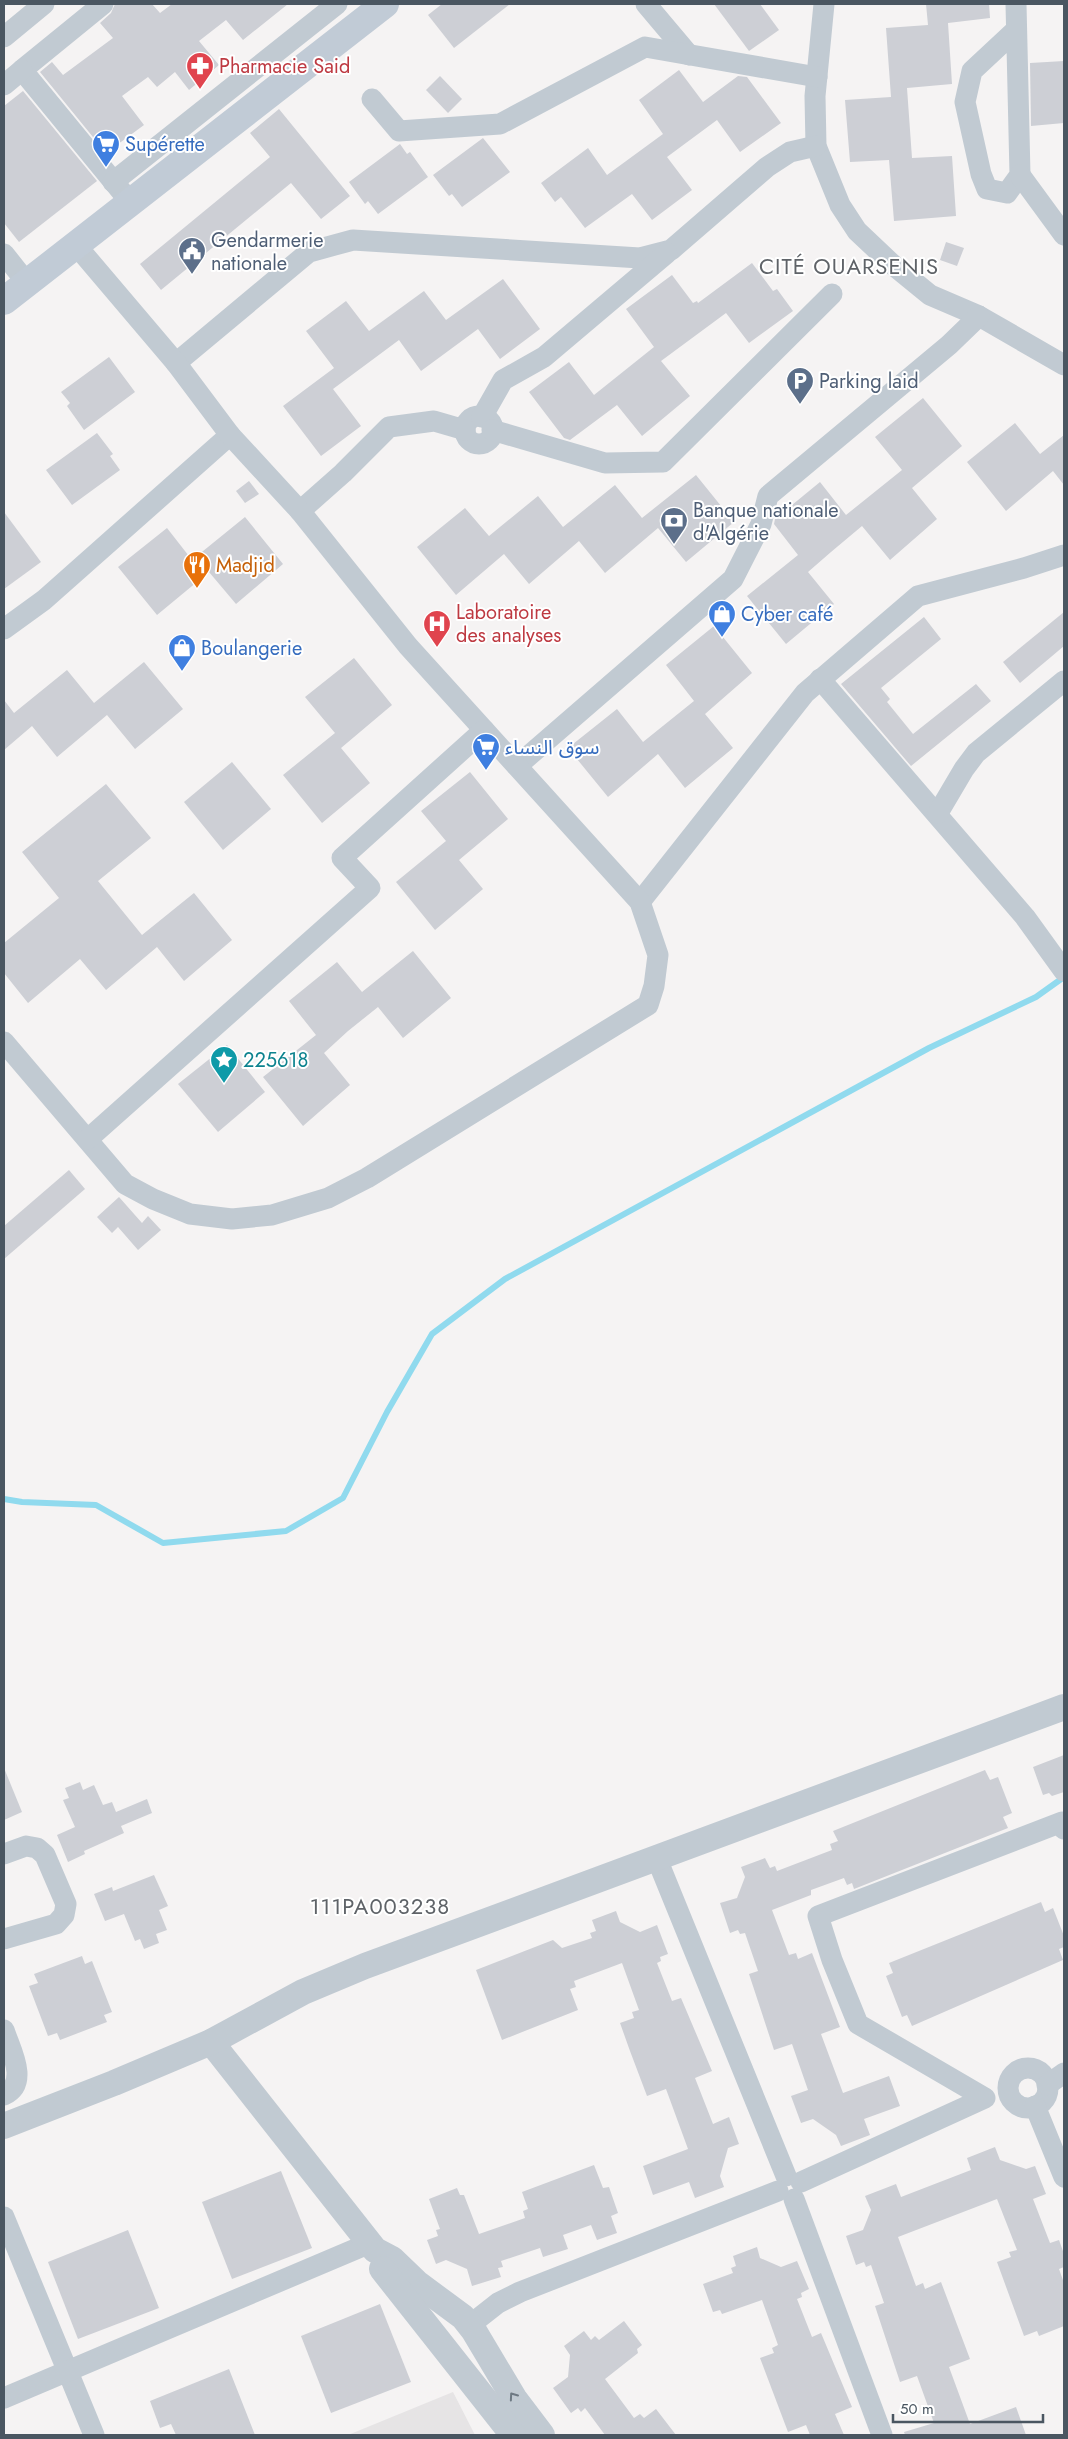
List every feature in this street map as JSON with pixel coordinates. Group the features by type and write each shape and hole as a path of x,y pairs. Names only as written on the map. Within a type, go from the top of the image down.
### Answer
{"main road":[{"path":"4,301 75,244 122,192 384,4"}],"street":[{"path":"4,37 44,4"},
{"path":"4,85 104,4"},
{"path":"22,70 122,192 337,4"},
{"path":"646,4 689,54"},
{"path":"824,4 817,77 816,146 840,205 857,231 892,264 930,295 979,316 1063,359"},
{"path":"1016,4 1020,175 1064,235"},
{"path":"1016,30 972,71 965,102 981,174 987,189 1007,193 1020,175"},
{"path":"372,99 399,131 500,124 645,47 817,77"},
{"path":"487,423 503,380 544,357 767,167 790,152 816,146"},
{"path":"176,362 309,252 353,240 640,258 671,250"},
{"path":"4,1042 125,1184 153,1199 190,1214 232,1219 272,1215 328,1198 367,1178 648,1005 654,986 658,955 640,902 408,646 300,511 230,436 176,362 75,244"},
{"path":"4,254 27,283"},
{"path":"300,511 343,473 389,427 434,421 465,430 471,419 605,463 663,462 832,294"},
{"path":"517,766 733,579 761,524 768,496 949,345 979,316"},
{"path":"4,629 44,600 230,436"},
{"path":"640,902 799,701 820,679 918,596 1024,568 1064,555"},
{"path":"820,679 938,813 1025,917 1064,971"},
{"path":"938,813 964,769 976,753 1064,681"},
{"path":"88,1139 370,888 342,858 484,730"},
{"path":"4,2126 114,2083 211,2042 303,1992 333,1980 1064,1707"},
{"path":"986,2098 858,2024 832,1960 818,1916 1062,1822 1064,1829"},
{"path":"4,1854 26,1846 37,1848 45,1855 66,1904 64,1915 56,1924 4,1939"},
{"path":"657,1859 790,2187 882,2435"},
{"path":"4,2030 18,2072 16,2084 4,2095"},
{"path":"211,2042 373,2246 392,2259 417,2284 447,2303 474,2331 496,2369 542,2435"},
{"path":"1023,2069 1036,2070 1045,2079 1056,2079 1045,2098 1035,2106 1028,2108 1016,2104 1009,2093 1009,2080 1023,2069"},
{"path":"452,2357 468,2351 474,2331 498,2303 520,2292 790,2187 986,2098 1009,2093"},
{"path":"1035,2106 1064,2177"},
{"path":"4,2217 94,2435"},
{"path":"373,2246 381,2268 513,2435"},
{"path":"4,2398 373,2246"},
{"path":"426,2324 435,2312 447,2303"}],"shaded area":[{"path":"453,2392 475,2435 348,2435"}],"building":[{"path":"115,4 152,4 160,13 172,4 288,4 243,40 226,20 199,41 219,65 189,90 175,72 157,87 148,77 122,96 144,125 106,153 40,72 52,62 63,75 113,38 100,23 111,13"},
{"path":"442,4 510,4 454,48 428,15"},
{"path":"714,4 760,4 779,30 749,51"},
{"path":"926,4 989,4 990,18 948,23 952,84 907,88 912,158 952,156 956,216 894,221 889,160 850,162 845,100 891,97 886,28 928,25"},
{"path":"1064,61 1064,123 1031,126 1030,63"},
{"path":"679,70 703,102 738,76 747,77 781,123 740,152 717,120 667,157 692,190 652,220 632,194 585,228 561,197 555,202 541,183 588,148 607,175 663,134 639,100"},
{"path":"440,76 462,99 448,113 426,90"},
{"path":"23,91 97,181 19,242 4,223 4,106"},
{"path":"279,109 350,196 321,219 291,183 161,290 140,264 270,157 250,133"},
{"path":"483,138 510,172 462,207 452,194 449,196 433,175"},
{"path":"400,144 407,154 410,152 428,177 378,214 368,201 365,204 349,182"},
{"path":"946,242 964,248 957,266 940,260"},
{"path":"752,263 773,291 777,289 793,311 749,343 726,313 661,361 690,396 642,436 617,405 570,440 564,438 529,392 569,362 594,395 654,347 626,309 672,275 693,303 697,301 698,303"},
{"path":"503,279 540,329 500,359 478,329 421,371 399,340 333,389 361,426 321,456 283,406 334,368 306,331 346,301 369,331 424,291 446,320"},
{"path":"109,357 135,392 84,430 67,406 70,403 61,392"},
{"path":"923,398 962,446 912,488 937,519 890,560 862,526 808,572 834,604 786,644 747,596 798,555 774,524 775,519 820,482 846,515 902,470 875,437"},
{"path":"1015,423 1040,454 1064,435 1064,485 1053,471 1006,511 967,462"},
{"path":"97,433 113,454 110,456 120,470 72,505 46,470"},
{"path":"696,475 734,522 686,562 658,528 605,573 579,541 529,584 504,554 456,595 417,547 465,508 489,536 538,496 563,527 615,485 642,518"},
{"path":"249,481 259,494 245,503 236,491"},
{"path":"4,512 41,562 4,589"},
{"path":"245,517 283,564 236,604 209,572 157,615 118,567 167,528 192,560"},
{"path":"1064,612 1064,646 1020,683 1003,662"},
{"path":"924,617 941,639 881,688 890,699 887,702 913,734 976,684 991,701 911,766 841,684"},
{"path":"714,626 752,673 705,714 733,748 685,788 658,754 608,797 568,748 617,709 643,742 694,701 666,665"},
{"path":"354,658 392,705 341,748 370,783 322,823 283,775 335,733 305,697"},
{"path":"144,662 183,709 135,749 107,715 57,757 32,726 4,750 4,700 14,713 67,670 94,703"},
{"path":"232,762 271,809 223,850 184,802"},
{"path":"470,772 508,819 459,860 483,889 435,930 396,882 446,841 421,811"},
{"path":"106,784 151,838 98,881 142,935 194,893 232,940 184,981 157,947 106,990 80,959 28,1003 4,973 4,943 59,898 22,852"},
{"path":"413,951 451,998 403,1038 378,1007 348,1031 324,1053 350,1085 303,1126 263,1077 316,1035 289,1001 337,962 362,992"},
{"path":"227,1045 265,1092 218,1132 178,1084"},
{"path":"69,1170 85,1189 4,1259 4,1226"},
{"path":"119,1197 142,1223 148,1216 161,1230 138,1250 118,1227 112,1233 97,1217"},
{"path":"1064,1755 1064,1792 1052,1796 1049,1793 1043,1795 1033,1767"},
{"path":"4,1768 22,1812 4,1820"},
{"path":"985,1770 990,1780 998,1777 1012,1813 1003,1817 1008,1828 854,1889 852,1883 847,1885 844,1878 811,1890 811,1895 772,1910 789,1955 796,1953 798,1959 812,1953 840,2027 821,2034 843,2093 889,2076 900,2106 864,2119 870,2135 841,2146 836,2135 813,2119 801,2123 791,2096 808,2090 792,2044 774,2050 749,1974 758,1971 745,1933 740,1934 738,1930 730,1933 720,1903 737,1898 745,1877 741,1867 765,1858 770,1868 775,1866 777,1871 832,1850 830,1844 838,1841 833,1831"},
{"path":"80,1782 83,1790 94,1785 103,1805 112,1802 116,1812 147,1799 152,1813 121,1826 124,1833 84,1851 85,1854 68,1862 57,1835 75,1827 63,1800 69,1798 65,1788"},
{"path":"154,1875 168,1906 159,1910 167,1930 156,1934 159,1943 144,1949 140,1939 135,1941 124,1914 105,1921 94,1894 112,1887 113,1891"},
{"path":"1041,1902 1045,1912 1053,1908 1064,1936 1064,1947 1059,1949 1063,1960 912,2026 907,2015 902,2017 886,1976 893,1973 889,1963"},
{"path":"616,1911 620,1922 640,1932 657,1925 668,1954 660,1957 661,1961 657,1963 672,2001 681,1998 712,2071 695,2078 713,2124 729,2117 739,2144 728,2148 720,2176 724,2187 695,2198 689,2182 653,2195 643,2166 688,2149 666,2089 647,2096 620,2023 634,2018 632,2012 639,2010 622,1963 574,1981 576,1987 570,1989 578,2010 502,2040 476,1970 553,1940 562,1948 592,1938 590,1933 596,1931 592,1920"},
{"path":"82,1956 85,1964 92,1961 112,2012 104,2015 107,2022 60,2040 57,2033 48,2036 29,1986 38,1983 34,1974"},
{"path":"995,2147 1000,2160 1026,2169 1035,2166 1046,2194 1033,2199 1050,2243 1059,2240 1064,2254 1064,2267 1059,2269 1064,2283 1064,2326 1039,2336 1037,2331 1024,2336 997,2262 1011,2257 1009,2252 1017,2250 997,2199 898,2237 916,2286 923,2283 925,2289 941,2282 970,2359 949,2367 970,2424 1016,2407 1026,2435 905,2435 904,2432 934,2423 917,2376 900,2382 875,2306 884,2303 871,2265 866,2267 864,2262 856,2265 846,2236 863,2230 871,2210 865,2196 896,2184 901,2197 971,2170 967,2158"},
{"path":"594,2165 603,2188 609,2187 618,2213 611,2216 617,2233 597,2240 591,2225 563,2235 568,2249 543,2257 540,2248 501,2261 503,2267 498,2268 501,2277 472,2286 467,2269 446,2260 436,2264 427,2240 438,2236 436,2230 440,2229 429,2199 457,2188 460,2195 464,2195 479,2234 525,2218 523,2211 528,2209 522,2192"},
{"path":"281,2171 312,2248 232,2279 202,2202"},
{"path":"128,2230 159,2308 78,2339 48,2262"},
{"path":"757,2247 760,2258 781,2267 797,2261 809,2289 801,2293 802,2297 797,2299 812,2337 821,2333 852,2407 835,2414 844,2435 810,2435 806,2425 788,2432 760,2358 774,2353 772,2348 778,2345 762,2300 722,2314 720,2310 713,2312 703,2284 733,2273 731,2268 736,2266 733,2256"},
{"path":"380,2304 411,2382 331,2413 301,2336"},
{"path":"624,2321 642,2345 637,2349 638,2353 605,2379 634,2418 640,2414 644,2418 656,2409 676,2435 605,2435 585,2408 581,2412 578,2408 571,2413 553,2388 568,2377 570,2355 564,2346 584,2331 591,2340 595,2336 599,2340"},
{"path":"229,2369 255,2435 176,2435 171,2424 160,2428 150,2401"}],"waterway":[{"path":"4,1499 22,1502 96,1505 163,1543 286,1531 343,1498 387,1412 432,1334 505,1279 929,1048 1036,997 1064,977"}],"place":[{"name":"Pharmacie Said","path":"200,90"},
{"name":"Supérette","path":"106,168"},
{"name":"Gendarmerie nationale","path":"192,275"},
{"name":"Parking laid","path":"800,405"},
{"name":"Banque nationale d'Algérie","path":"674,545"},
{"name":"Madjid","path":"197,589"},
{"name":"Cyber café","path":"722,638"},
{"name":"Laboratoire des analyses","path":"437,648"},
{"name":"Boulangerie","path":"182,672"},
{"name":"سوق النساء","path":"486,771"},
{"name":"225618","path":"224,1084"}],"district":[{"name":"CITÉ OUARSENIS","path":"849,266"},
{"name":"111PA003238","path":"380,1906"}]}
